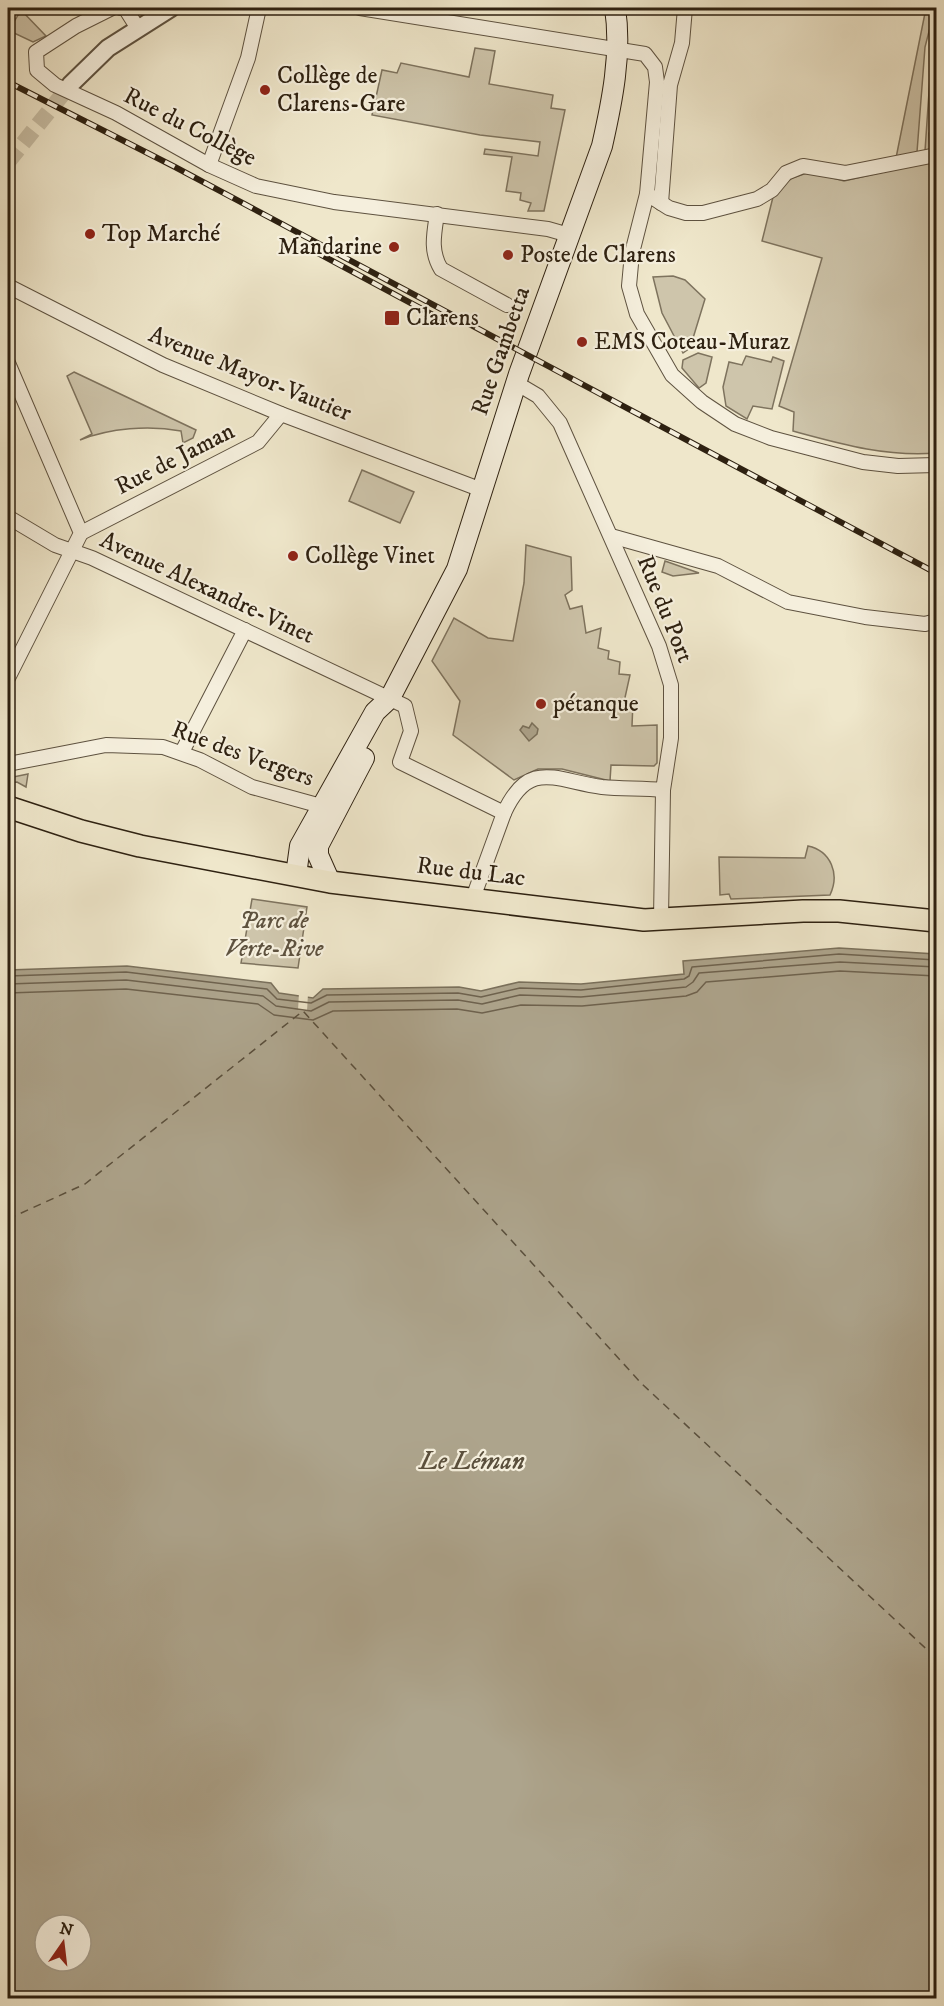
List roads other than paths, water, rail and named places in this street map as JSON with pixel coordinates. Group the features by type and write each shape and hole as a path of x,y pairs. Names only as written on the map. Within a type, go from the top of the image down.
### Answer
{"main road":[{"name":"Rue Gambetta","path":"330,882 318,855 320,837 386,718 390,698 457,569 516,383 602,146 617,48 615,8"},
{"name":"Rue Gambetta","path":"296,875 300,846 321,806 375,712 390,698"},
{"name":"Rue du Lac","path":"8,807 81,831 140,846 330,882 644,920 839,911 936,921"}],"street":[{"name":"Rue du Collège","path":"112,8 76,26 36,52 38,70 56,86 116,113 209,165 256,186 292,195 548,229 569,235"},
{"path":"121,8 125,8 137,27"},
{"path":"70,85 108,48 137,27 171,8"},
{"path":"209,165 248,58 259,8"},
{"path":"360,8 645,54 655,67 657,82 647,194 632,253 630,286 637,314 672,375 708,407 735,424 771,438 863,462 898,466 936,465"},
{"path":"660,203 670,86 682,43 685,8"},
{"path":"647,194 660,203 686,213 704,213 757,199 772,190 786,173 803,166 845,173 936,155"},
{"path":"436,214 433,245 435,258 441,269 507,305"},
{"name":"Avenue Mayor-Vautier","path":"8,286 163,365 281,414 482,490"},
{"path":"8,363 81,533 8,678"},
{"name":"Rue du Port","path":"516,383 538,396 560,423 659,646 671,685 671,738 663,790 661,919"},
{"name":"Rue de Jaman","path":"81,533 258,442 281,414"},
{"name":"Avenue Alexandre-Vinet","path":"8,517 72,553 92,558 390,698"},
{"path":"611,537 718,566 788,602 865,617 925,624 936,621"},
{"path":"182,752 245,630"},
{"path":"390,698 405,706 411,731 400,762 504,813"},
{"name":"Rue des Vergers","path":"8,764 106,745 141,744 182,752 252,787 321,806"},
{"path":"473,898 511,797 524,783 540,776 555,776 601,787 663,790"}],"water":[{"path":"532,723 538,729 537,734 529,741 520,730 523,726 529,728"},
{"name":"Le Léman","path":"839,948 936,954 936,1998 8,1998 8,970 127,966 271,983 279,993 313,998 323,989 459,987 481,991 519,982 581,984 684,974 683,961"}],"tunnel":[{"path":"8,162 70,85"}],"railway":[{"path":"8,82 175,167 936,573"},
{"path":"314,251 446,322"}],"place":[{"name":"Collège de Clarens-Gare","path":"265,90"},
{"name":"Top Marché","path":"90,234"},
{"name":"Mandarine","path":"394,247"},
{"name":"Poste de Clarens","path":"508,255"},
{"name":"Clarens","path":"392,318"},
{"name":"EMS Coteau-Muraz","path":"582,342"},
{"name":"Collège Vinet","path":"293,556"},
{"name":"pétanque","path":"541,704"}],"park label":[{"name":"Parc de Verte-Rive","path":"274,935"}]}
